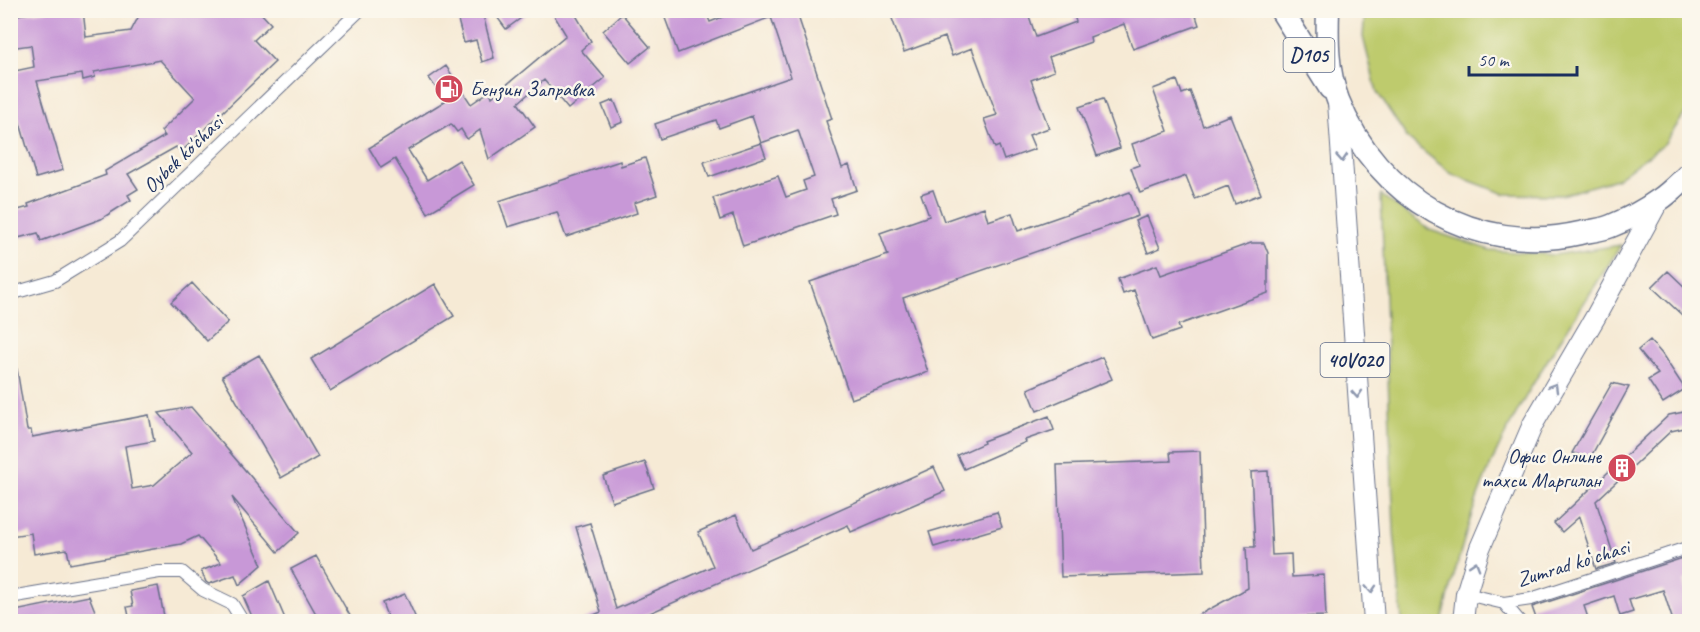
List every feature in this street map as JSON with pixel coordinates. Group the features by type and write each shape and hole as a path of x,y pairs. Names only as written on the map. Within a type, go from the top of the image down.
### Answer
{"highway":[{"name":"D105","path":"1281,10 1338,99"},
{"path":"1328,10 1326,46 1338,99 1363,149 1400,190 1447,220 1500,237 1556,239 1610,226 1659,200 1689,173"}],"main road":[{"name":"40V020","path":"1338,99 1374,621"},
{"path":"1463,621 1466,594 1480,548 1533,424 1596,316 1659,200"}],"street":[{"name":"Oybek ko'chasi","path":"10,294 55,281 120,241 360,10"},
{"name":"Zumrad koʻchasi","path":"1466,594 1504,603 1531,599 1689,548"},
{"path":"10,597 159,572 182,572 203,590 232,604 243,621"},
{"path":"1504,603 1520,621"}],"green space":[{"path":"1365,11 1689,11 1689,108 1664,144 1616,179 1562,195 1505,194 1452,174 1408,139 1377,92 1363,37"},
{"path":"1381,195 1430,230 1490,250 1554,255 1621,245 1523,401 1490,466 1467,529 1442,621 1402,621 1394,531"}],"building":[{"path":"50,10 83,10 86,37 131,31 142,10 258,10 271,24 254,40 275,62 181,152 176,147 128,174 138,189 128,195 131,200 101,219 41,241 38,233 10,240 10,212 29,207 28,204 106,175 105,171 165,136 161,131 195,98 160,60 94,72 95,77 83,80 82,74 37,81 63,170 36,178 13,99 10,100 10,72 34,67 31,45 10,48 10,16"},
{"path":"506,10 532,10 506,29 497,17"},
{"path":"551,10 573,10 591,41 581,50 605,78 568,109 544,80 518,103 535,127 489,159 480,130 467,139 461,129 457,132 451,124 408,150 427,180 459,160 474,185 428,213 395,159 381,168 369,148 445,101 429,78 446,66 471,104 490,91 492,97 566,35"},
{"path":"662,10 705,10 710,22 740,10 796,10 832,119 826,121 842,168 849,165 857,190 831,199 836,214 743,246 733,215 720,220 713,198 778,176 786,197 806,190 803,181 814,177 798,130 761,143 752,116 719,128 716,120 660,139 655,124 791,77 771,17 678,53"},
{"path":"889,10 1027,10 1036,37 1076,22 1074,15 1087,10 1194,10 1199,25 1133,49 1124,24 1090,37 1091,42 1049,57 1054,71 1031,80 1049,128 1029,135 1035,149 1004,160 999,146 995,148 984,119 997,115 972,48 952,56 945,37 904,52"},
{"path":"482,11 494,58 482,62 476,40 464,43 458,20"},
{"path":"622,14 650,47 630,63 603,31"},
{"path":"1177,80 1182,94 1190,91 1203,126 1230,115 1261,194 1235,204 1228,186 1195,199 1186,176 1140,193 1131,168 1139,165 1132,144 1168,131 1153,89"},
{"path":"1103,99 1120,148 1097,156 1079,107"},
{"path":"614,100 623,122 611,127 602,105"},
{"path":"761,143 766,157 709,177 704,162"},
{"path":"645,158 657,195 634,203 637,213 566,237 557,212 508,227 499,201 620,161 621,166"},
{"path":"933,190 944,221 984,207 988,221 1012,213 1018,231 1130,192 1138,216 903,298 928,372 851,399 810,282 888,255 880,233 929,216 921,194"},
{"path":"1147,216 1160,248 1148,253 1135,221"},
{"path":"1251,243 1264,243 1268,253 1268,293 1178,325 1180,330 1152,340 1134,290 1123,294 1118,279 1157,265 1161,275"},
{"path":"1668,271 1689,291 1689,310 1683,316 1652,287"},
{"path":"192,283 228,322 207,341 171,302"},
{"path":"435,284 454,316 330,391 311,359"},
{"path":"1650,340 1685,389 1663,403 1648,380 1658,374 1638,350"},
{"path":"259,355 318,457 281,478 222,376"},
{"path":"1102,357 1112,379 1037,411 1028,389"},
{"path":"17,369 27,430 31,430 32,437 149,415 154,441 125,446 132,489 154,485 192,452 159,413 191,407 299,533 278,552 232,497 262,565 239,585 235,575 209,584 206,582 201,571 221,563 198,536 181,544 70,564 67,549 34,554 31,533 10,536 10,370"},
{"path":"1612,383 1629,387 1590,458 1572,453"},
{"name":"Офис Онлине тахси Маргилан","path":"1689,411 1689,427 1671,431 1596,501 1616,563 1596,569 1579,517 1562,532 1554,523 1669,415"},
{"path":"1049,416 1054,430 1025,440 1026,442 964,469 957,455 984,443 983,441"},
{"path":"1200,451 1204,572 1061,577 1057,465 1171,461 1170,452"},
{"path":"645,462 654,488 612,502 603,476"},
{"path":"934,467 945,491 851,532 848,525 632,621 580,621 601,612 576,527 590,523 616,609 713,566 698,532 736,515 751,549"},
{"path":"1268,471 1272,555 1291,554 1292,577 1324,575 1326,616 1273,618 1267,621 1188,621 1248,588 1246,547 1255,547 1251,472"},
{"path":"997,512 1002,527 934,547 929,532"},
{"path":"316,556 353,621 320,621 291,569"},
{"path":"1689,556 1689,578 1683,581 1689,602 1689,621 1673,621 1663,590 1629,600 1633,612 1620,616 1614,596 1584,606 1589,621 1537,621 1532,607"},
{"path":"269,581 286,621 254,621 243,596"},
{"path":"158,586 165,621 130,621 127,607 133,606 130,591"},
{"path":"405,594 417,621 389,621 382,603"},
{"path":"89,596 99,621 10,621 10,612"}],"place":[{"name":"Бензин Заправка","path":"449,89"},
{"name":"Офис Онлине тахси Маргилан","path":"1622,468"}]}
